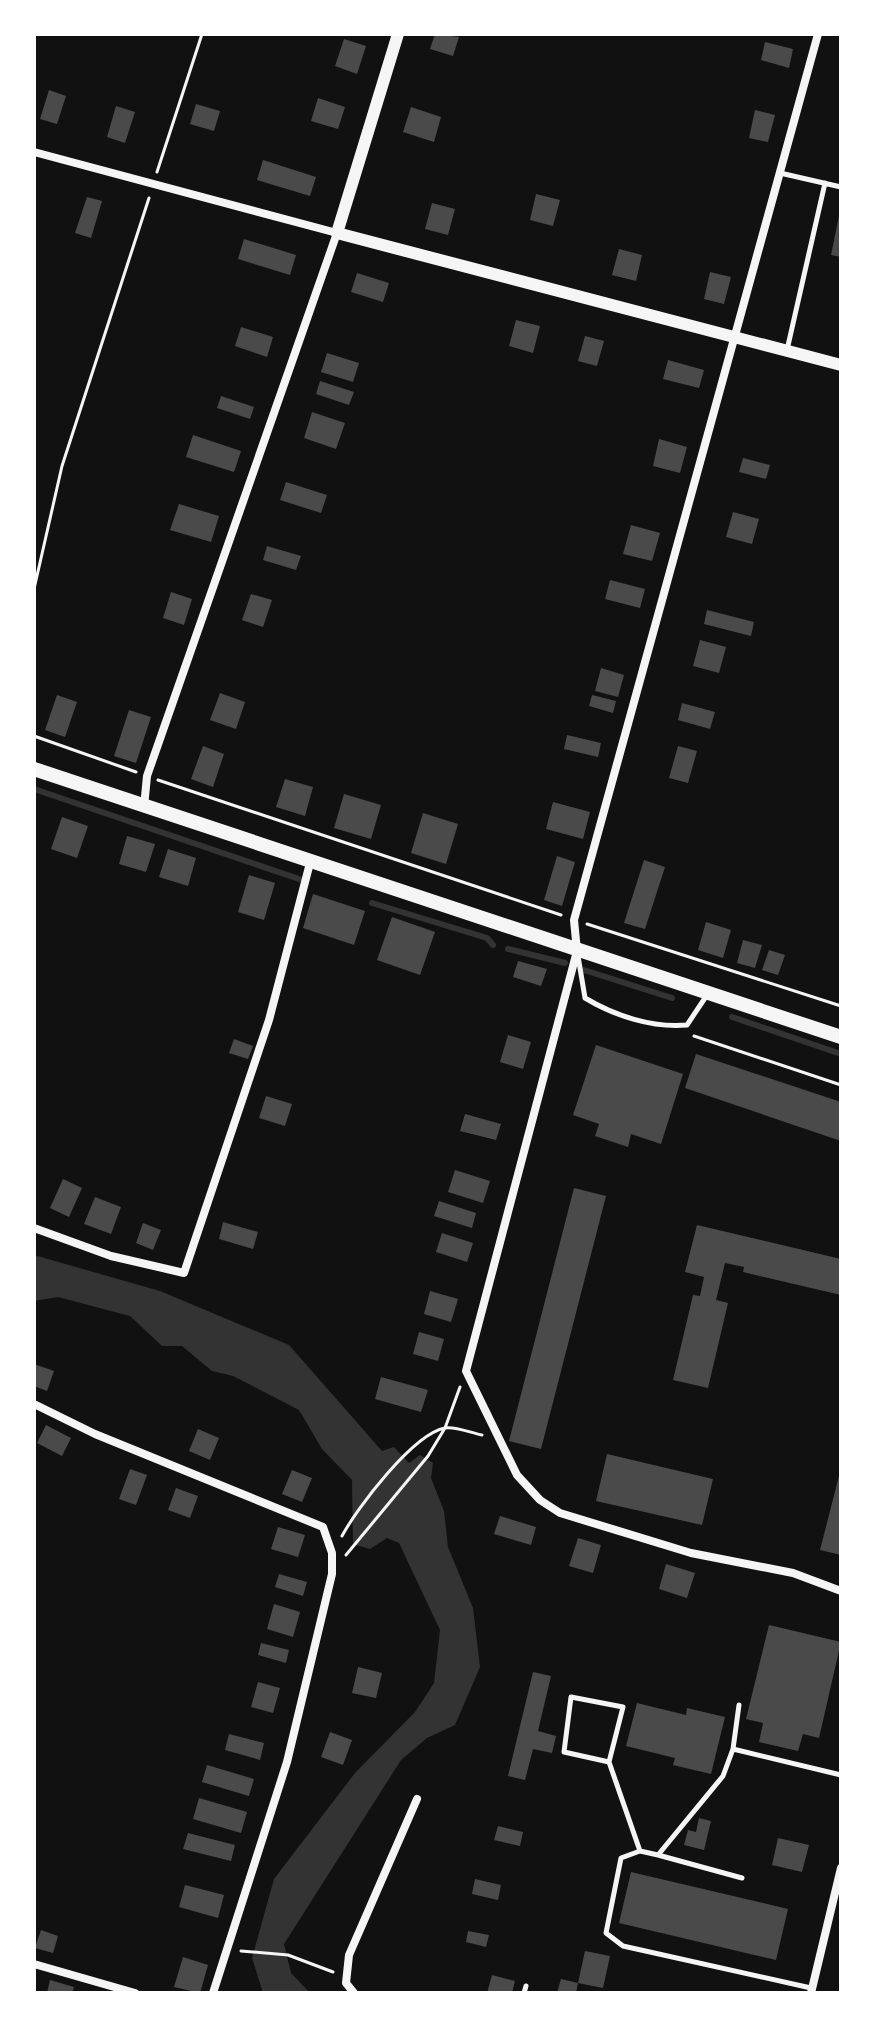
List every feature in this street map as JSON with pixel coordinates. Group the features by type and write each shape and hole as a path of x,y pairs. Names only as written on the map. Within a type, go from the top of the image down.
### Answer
{"main road":[{"path":"34,769 841,1037"}],"street":[{"path":"144,808 147,776 337,233 398,34"},
{"path":"818,34 574,920 577,951 466,1371 517,1475 540,1500 560,1513 691,1553 793,1573 841,1591"},
{"path":"34,152 153,186 841,365"},
{"path":"34,1228 111,1256 184,1273 269,1020 310,863"},
{"path":"34,1404 95,1434 323,1527 332,1553 332,1574 287,1762 213,1993"},
{"path":"354,1993 346,1983 349,1955 417,1799"},
{"path":"812,1991 841,1868"},
{"path":"34,1964 135,1993"}],"lane":[{"path":"779,173 841,187"},
{"path":"787,351 825,183"},
{"path":"577,951 585,998 603,1009 664,1027 687,1025 708,993"},
{"path":"609,1762 564,1752 571,1697 623,1707 609,1762 640,1851"},
{"path":"658,1855 723,1776 733,1749 739,1705"},
{"path":"733,1749 841,1775"},
{"path":"742,1878 640,1851 621,1858 606,1933 623,1946 812,1991"},
{"path":"524,1993 526,1986"}],"path":[{"path":"34,589 62,466 202,34"},
{"path":"34,736 574,920 841,1006"},
{"path":"687,1025 695,1038 841,1085"},
{"path":"353,1544 428,1456 445,1428 466,1371"},
{"path":"350,1520 406,1455 445,1428 498,1438"},
{"path":"245,1953 288,1955 328,1968 346,1983"}],"shaded area":[{"path":"34,1255 160,1291 289,1345 382,1451 394,1447 409,1463 420,1455 433,1463 431,1478 444,1511 448,1547 473,1608 480,1667 455,1725 427,1738 401,1760 284,1944 291,1973 310,1993 263,1993 252,1958 274,1879 355,1773 415,1712 434,1683 440,1630 399,1543 387,1538 370,1549 353,1544 352,1480 322,1449 299,1410 233,1376 212,1371 182,1346 162,1346 130,1316 58,1297 34,1301"}],"building":[{"path":"435,34 459,37 453,56 430,49"},
{"path":"344,39 366,46 357,74 335,66"},
{"path":"765,42 793,49 789,68 761,60"},
{"path":"49,90 66,96 57,124 40,119"},
{"path":"318,98 345,107 338,129 311,121"},
{"path":"196,104 220,111 214,131 190,124"},
{"path":"116,106 135,112 125,143 107,137"},
{"path":"411,107 441,117 434,142 403,132"},
{"path":"755,110 775,115 768,142 749,138"},
{"path":"263,160 316,177 310,196 257,180"},
{"path":"536,194 560,200 553,226 530,220"},
{"path":"87,197 102,201 91,238 75,233"},
{"path":"432,203 455,209 448,235 425,229"},
{"path":"841,211 841,257 831,255"},
{"path":"244,239 296,255 290,275 238,259"},
{"path":"619,249 642,255 636,281 612,275"},
{"path":"710,272 731,277 724,304 704,299"},
{"path":"357,273 389,283 383,302 351,292"},
{"path":"516,320 540,326 533,353 509,346"},
{"path":"241,327 273,337 267,357 235,346"},
{"path":"585,336 604,341 597,366 578,361"},
{"path":"327,353 359,363 353,382 321,372"},
{"path":"668,360 704,370 699,388 663,379"},
{"path":"320,381 354,392 349,405 316,394"},
{"path":"221,396 254,407 250,419 217,408"},
{"path":"312,412 345,423 336,449 304,438"},
{"path":"193,435 241,451 234,472 186,457"},
{"path":"659,439 687,447 680,473 653,466"},
{"path":"743,458 770,465 766,479 739,472"},
{"path":"286,482 327,495 321,513 280,500"},
{"path":"179,504 219,516 211,542 170,530"},
{"path":"733,512 759,519 752,544 726,537"},
{"path":"631,525 660,533 652,561 623,554"},
{"path":"267,546 301,556 296,570 263,560"},
{"path":"610,580 645,589 640,608 605,599"},
{"path":"171,592 192,599 184,625 163,618"},
{"path":"251,594 272,600 263,627 242,620"},
{"path":"707,610 754,622 751,636 704,624"},
{"path":"700,640 726,647 719,673 693,666"},
{"path":"601,668 624,675 618,697 595,691"},
{"path":"220,693 245,702 236,729 210,720"},
{"path":"57,695 77,702 65,737 45,730"},
{"path":"592,695 616,701 613,713 589,706"},
{"path":"682,703 715,712 710,729 678,720"},
{"path":"129,710 151,717 136,763 114,756"},
{"path":"567,735 601,743 598,757 564,749"},
{"path":"203,746 224,754 213,787 191,779"},
{"path":"678,746 697,751 688,783 669,778"},
{"path":"285,779 313,787 305,816 276,807"},
{"path":"344,794 381,805 371,839 334,828"},
{"path":"553,802 590,812 583,839 546,829"},
{"path":"423,813 458,824 446,864 411,853"},
{"path":"62,817 88,826 77,858 51,849"},
{"path":"127,836 155,844 146,872 119,864"},
{"path":"168,849 196,858 188,886 159,877"},
{"path":"557,856 575,862 562,906 544,900"},
{"path":"644,860 665,867 645,929 624,923"},
{"path":"249,875 275,883 264,920 238,912"},
{"path":"313,894 365,911 354,945 303,928"},
{"path":"392,917 435,932 420,975 377,960"},
{"path":"706,922 731,930 723,958 698,950"},
{"path":"743,940 762,945 755,968 737,963"},
{"path":"769,950 785,955 778,975 762,970"},
{"path":"518,961 547,969 541,986 513,977"},
{"path":"508,1035 531,1042 523,1069 500,1062"},
{"path":"234,1039 253,1046 248,1059 229,1053"},
{"path":"596,1045 683,1074 661,1144 631,1134 628,1147 595,1136 599,1124 573,1115"},
{"path":"696,1054 841,1102 841,1141 685,1088"},
{"path":"266,1096 292,1104 285,1126 259,1118"},
{"path":"465,1114 501,1124 496,1140 460,1131"},
{"path":"455,1170 490,1181 483,1203 448,1192"},
{"path":"63,1179 82,1188 69,1217 50,1208"},
{"path":"574,1188 606,1196 541,1449 509,1441"},
{"path":"95,1197 121,1207 111,1234 84,1224"},
{"path":"439,1201 476,1213 472,1228 434,1216"},
{"path":"223,1222 258,1232 253,1249 219,1239"},
{"path":"143,1223 161,1230 153,1250 136,1243"},
{"path":"697,1225 841,1259 841,1295 743,1272 744,1267 725,1263 716,1300 728,1303 708,1388 673,1380 693,1295 700,1296 704,1277 685,1272"},
{"path":"442,1233 473,1243 467,1262 436,1252"},
{"path":"430,1291 458,1299 451,1322 424,1314"},
{"path":"419,1332 444,1339 438,1361 413,1354"},
{"path":"34,1364 54,1371 47,1391 34,1386"},
{"path":"381,1377 428,1390 421,1412 375,1399"},
{"path":"46,1425 71,1438 62,1456 37,1443"},
{"path":"198,1429 219,1438 210,1460 189,1451"},
{"path":"607,1454 713,1479 702,1525 596,1501"},
{"path":"841,1468 841,1555 820,1550"},
{"path":"130,1469 147,1475 136,1505 119,1499"},
{"path":"292,1470 312,1478 302,1502 282,1494"},
{"path":"176,1488 198,1496 190,1518 168,1510"},
{"path":"500,1516 536,1527 531,1545 494,1534"},
{"path":"278,1527 305,1535 298,1557 271,1549"},
{"path":"578,1538 601,1545 593,1573 569,1566"},
{"path":"666,1564 695,1573 687,1598 659,1589"},
{"path":"279,1574 307,1582 303,1596 275,1587"},
{"path":"274,1604 300,1612 293,1637 267,1629"},
{"path":"769,1625 841,1642 819,1738 803,1734 798,1751 759,1742 763,1723 746,1719"},
{"path":"261,1643 289,1650 286,1663 258,1655"},
{"path":"358,1667 382,1673 376,1698 352,1693"},
{"path":"533,1672 551,1676 538,1731 556,1736 552,1753 533,1749 525,1780 508,1776"},
{"path":"258,1682 280,1688 273,1713 251,1707"},
{"path":"637,1703 686,1715 687,1708 725,1717 711,1774 673,1765 675,1758 626,1746"},
{"path":"330,1732 352,1740 343,1765 321,1757"},
{"path":"229,1734 264,1743 260,1760 225,1750"},
{"path":"207,1765 254,1779 249,1796 202,1782"},
{"path":"199,1798 247,1812 241,1833 193,1819"},
{"path":"699,1818 711,1821 704,1850 684,1845 688,1830 696,1832"},
{"path":"498,1826 523,1832 520,1846 494,1840"},
{"path":"188,1833 235,1845 231,1861 183,1849"},
{"path":"778,1838 809,1845 802,1872 772,1865"},
{"path":"631,1872 788,1909 776,1960 619,1923"},
{"path":"475,1879 501,1885 498,1900 472,1894"},
{"path":"185,1885 224,1895 218,1918 179,1907"},
{"path":"41,1930 58,1936 53,1953 35,1948"},
{"path":"468,1931 489,1935 486,1947 466,1942"},
{"path":"585,1951 610,1956 603,1988 578,1983"},
{"path":"183,1957 208,1965 200,1993 174,1987"},
{"path":"492,1975 515,1981 512,1993 487,1993"},
{"path":"561,1979 578,1983 576,1993 557,1993"},
{"path":"50,1980 74,1987 72,1993 47,1993"}],"waterway":[{"path":"34,789 299,879"},
{"path":"372,903 487,938 493,945"},
{"path":"508,949 565,963"},
{"path":"584,970 672,998"},
{"path":"732,1017 841,1054"}]}
